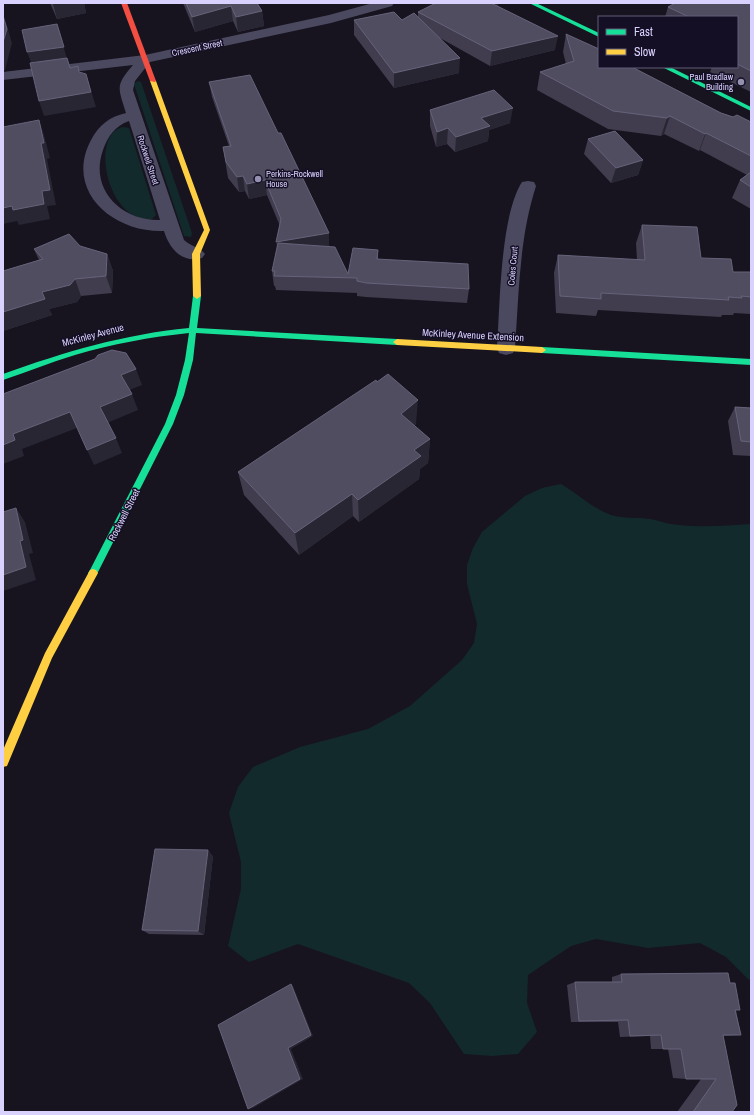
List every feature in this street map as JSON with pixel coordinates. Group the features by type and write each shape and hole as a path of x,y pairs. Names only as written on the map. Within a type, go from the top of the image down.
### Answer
{"street":[{"path":"124,3 206,224 206,236 196,254"},
{"name":"Crescent Street","path":"3,76 145,59 332,19 387,3"},
{"path":"532,3 598,35"},
{"name":"Rockwell Street","path":"3,762 45,663 115,532 169,424 182,388 193,330 197,282 196,254 179,247 170,225 126,86 130,77 145,59"},
{"path":"667,68 751,109"},
{"path":"134,115 111,124 100,138 94,149 91,165 92,179 102,198 117,214 145,225 170,225"},
{"name":"Coles Court","path":"506,348 516,226 521,204 528,186"},
{"name":"McKinley Avenue Extension","path":"193,330 751,362"},
{"name":"McKinley Avenue","path":"3,377 97,343 152,333 193,330"}],"green space":[{"path":"138,81 141,82 192,233 191,237 184,236 134,84"},
{"path":"123,127 129,128 156,215 152,219 136,217 124,208 114,194 108,178 105,161 107,145 113,133"},
{"path":"561,484 598,509 611,515 650,519 671,524 691,526 751,524 751,980 748,979 726,957 700,943 648,948 596,939 571,946 528,975 527,1003 537,1032 518,1054 492,1056 464,1054 430,1003 409,983 298,944 249,962 228,946 241,889 241,862 229,813 238,787 253,767 300,747 368,729 410,706 462,660 474,643 477,624 467,584 467,565 473,548 482,532 525,496 542,488"}],"building":[{"path":"186,3 257,3 262,11 236,17 231,6 192,17"},
{"path":"436,3 491,3 558,36 492,51 418,12"},
{"path":"675,3 751,3 751,71 738,64 738,16 687,16 668,7"},
{"path":"394,12 402,20 414,13 460,58 394,73 354,20"},
{"path":"3,16 7,29 3,42"},
{"path":"57,24 64,47 27,52 22,30"},
{"path":"566,34 598,49 598,68 634,68 721,113 733,117 737,115 751,122 751,156 670,116 667,118 613,111 540,72 574,61"},
{"path":"67,58 70,68 78,66 79,72 86,74 91,92 39,101 30,63"},
{"path":"250,75 278,133 281,133 329,233 276,242 281,219 265,180 247,184 243,176 237,177 226,162 223,147 231,146 209,82"},
{"path":"494,90 513,108 481,118 490,126 456,137 448,128 437,132 430,110"},
{"path":"39,120 44,143 41,143 50,190 42,191 44,204 13,210 12,206 3,208 3,127"},
{"path":"615,131 643,160 616,168 588,139"},
{"path":"751,172 751,187 740,180"},
{"path":"642,225 697,227 701,258 731,259 733,272 751,272 751,297 728,297 729,300 601,293 601,299 560,296 558,255 645,260"},
{"path":"69,234 80,246 107,254 106,276 75,279 70,285 42,292 45,299 3,312 3,271 43,259 34,249"},
{"path":"278,243 335,247 348,274 353,248 378,250 377,259 468,264 469,289 366,283 357,281 357,278 274,276 275,271 272,271"},
{"path":"112,350 126,353 136,369 121,375 132,394 100,407 116,438 87,450 70,412 13,434 15,440 3,445 3,394 95,359 98,355"},
{"path":"388,374 418,400 401,414 430,439 414,450 421,456 358,500 352,494 295,533 238,472 376,380 377,382"},
{"path":"735,407 751,408 751,442 741,441"},
{"path":"16,508 23,540 20,541 26,567 3,575 3,512"},
{"path":"155,849 208,850 198,931 142,930"},
{"path":"728,973 730,983 735,983 740,1010 735,1010 741,1035 723,1035 737,1105 732,1112 693,1112 716,1079 686,1079 681,1049 663,1049 661,1035 630,1036 628,1020 579,1021 575,982 622,982 621,974"},
{"path":"291,984 311,1035 288,1048 300,1079 248,1109 218,1025"}],"traffic: fast":[{"path":"532,3 598,35"},
{"path":"667,68 751,109"},
{"path":"93,573 169,424 180,395 189,360 197,296"},
{"path":"3,377 50,360 96,346 168,332 193,330 397,342"},
{"path":"542,350 751,362"}],"traffic: slow":[{"path":"153,81 207,230 196,254 197,296"},
{"path":"397,342 542,350"},
{"path":"3,762 48,656 93,573"}],"traffic: jam":[{"path":"124,3 153,81"}],"place":[{"name":"Paul Bradlaw Building","path":"741,82"},
{"name":"Perkins-Rockwell House","path":"258,179"}]}
